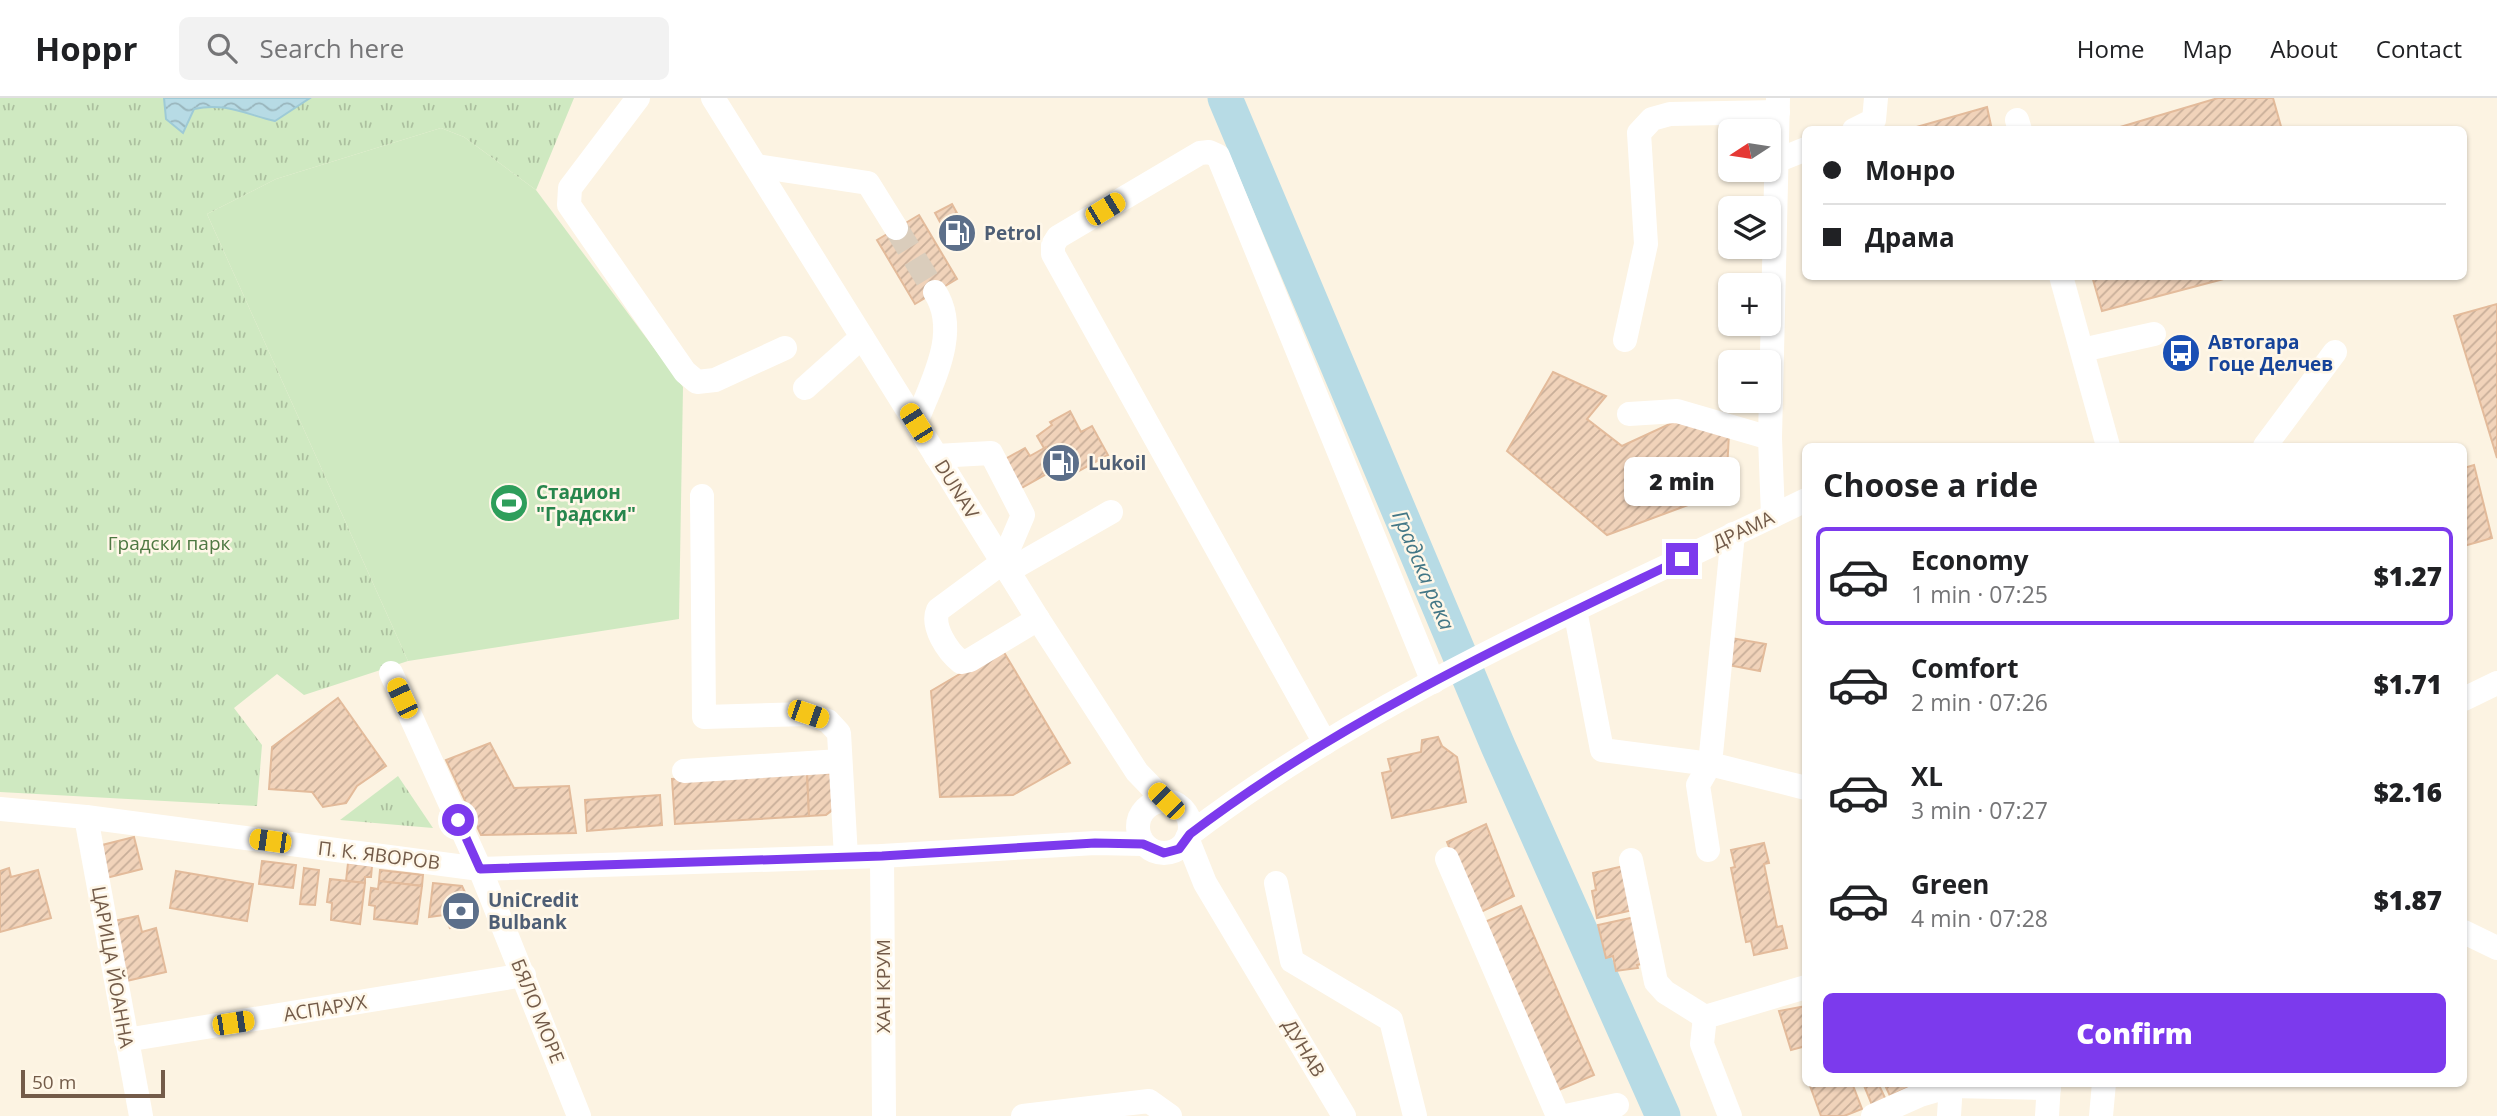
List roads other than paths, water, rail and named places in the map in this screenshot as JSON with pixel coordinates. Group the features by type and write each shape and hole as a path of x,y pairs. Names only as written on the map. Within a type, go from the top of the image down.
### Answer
{"street":[{"path":"638,98 570,188 569,205 684,372 697,382 715,380 785,348"},
{"name":"DUNAV","path":"713,98 1005,567 1137,772 1155,817"},
{"path":"1862,126 1874,120 1876,98"},
{"path":"1625,340 1646,244 1639,133 1652,119 1670,114 1778,105"},
{"path":"1782,159 1802,151"},
{"path":"1325,743 1053,254 1052,245 1058,237 1200,153 1209,152 1218,156 1433,682"},
{"path":"756,166 868,183 896,229"},
{"path":"1773,516 1770,438 1776,182"},
{"path":"2062,280 2107,443"},
{"path":"916,423 945,345 944,305 935,292"},
{"path":"2082,350 2154,334"},
{"path":"805,388 862,337"},
{"path":"2267,443 2335,352"},
{"path":"1629,414 1677,411 1770,438"},
{"path":"936,456 991,453 1023,515 1005,567"},
{"path":"702,496 704,717 808,714 828,721 839,733 846,857"},
{"name":"ДРАМА","path":"1433,682 1490,650 1802,502"},
{"path":"1038,619 970,660 961,662 955,657 934,619 938,610 1005,567 1111,512"},
{"path":"1708,850 1704,775 1733,534"},
{"path":"1575,610 1602,750 1704,775 1802,787"},
{"name":"БЯЛО МОРЕ","path":"391,673 480,869 579,1116"},
{"name":"П. К. ЯВОРОВ","path":"1183,842 1243,794 1325,743 1433,682"},
{"path":"2467,698 2497,683"},
{"path":"684,771 841,761"},
{"name":"П. К. ЯВОРОВ","path":"0,809 86,817 480,869 882,856 1095,843 1155,817 1243,794"},
{"name":"ЦАРИЦА ЙОАННА","path":"86,817 141,1116"},
{"path":"1155,817 1191,826 1183,842 1157,852 1155,817"},
{"path":"1183,842 1264,980 1292,961"},
{"name":"ХАН КРУМ","path":"882,856 890,1112"},
{"path":"1447,859 1558,1116"},
{"path":"1631,860 1656,982 1665,992 1705,1017 1802,988"},
{"path":"1276,883 1292,961 1391,1020 1415,1116"},
{"path":"2467,933 2497,948"},
{"name":"АСПАРУХ","path":"127,1040 524,975"},
{"name":"ДУНАВ","path":"1264,980 1344,1116"},
{"path":"1705,1017 1702,1044 1730,1116"},
{"path":"1873,1116 1945,1087"},
{"path":"1949,1116 1951,1087"},
{"path":"2047,1116 2049,1087"},
{"path":"2101,1116 2104,1087"},
{"path":"1023,1116 1149,1101 1170,1116"},
{"path":"1566,1116 1617,1105"}],"water":[{"path":"164,98 310,98 275,121 225,108 194,109 183,133 166,119"}],"waterway":[{"name":"Градска река","path":"1225,98 1498,746 1663,1116"}],"tunnel":[{"path":"896,228 935,292"}],"place":[{"name":"Petrol","path":"957,233"},
{"name":"Автогара Гоце Делчев","path":"2181,353"},
{"name":"Lukoil","path":"1061,463"},
{"name":"Стадион \"Градски\"","path":"509,503"},
{"name":"UniCredit Bulbank","path":"461,911"}],"park label":[{"name":"Градски парк","path":"169,543"}]}
